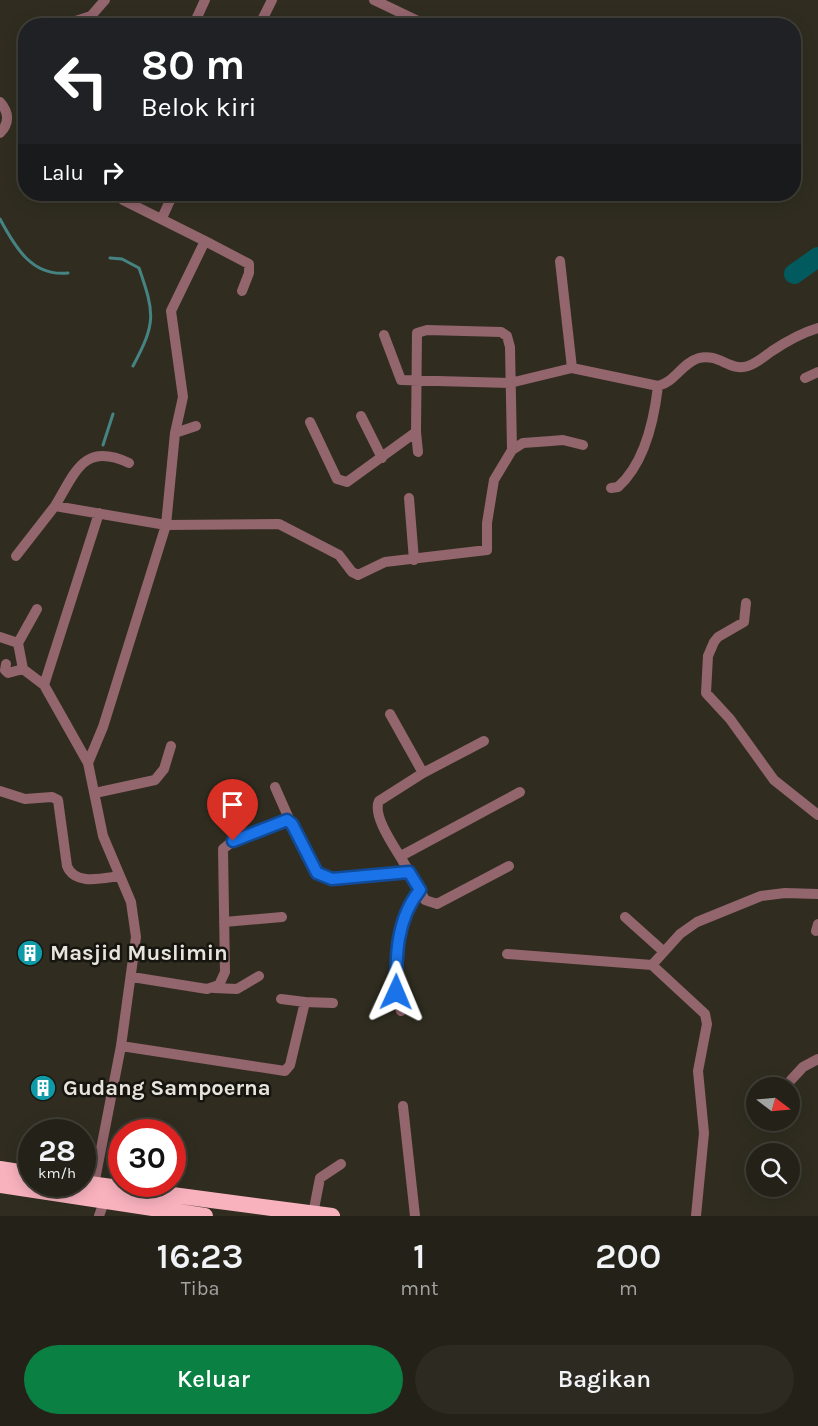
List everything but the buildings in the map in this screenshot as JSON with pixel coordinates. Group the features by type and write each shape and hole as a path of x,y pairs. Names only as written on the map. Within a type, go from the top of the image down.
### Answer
{"highway":[{"path":"0,1168 18,1171"},
{"path":"0,1185 101,1209 205,1216"},
{"path":"96,1185 332,1216"}],"street":[{"path":"85,18 91,16 105,0"},
{"path":"197,18 205,0"},
{"path":"263,18 272,0"},
{"path":"380,1 412,18"},
{"path":"0,102 7,117 6,127 0,133"},
{"path":"125,201 249,264 249,273 242,291"},
{"path":"162,218 170,201"},
{"path":"88,763 103,727 166,525 175,433 182,409 183,386 176,357 176,334 171,311 206,241"},
{"path":"560,261 572,368"},
{"path":"384,335 400,379 510,384 572,368 658,386 666,384 685,365 700,358 711,357 731,366 746,366 795,337 818,328"},
{"path":"418,452 416,432 418,381 415,344 417,333 427,330 496,331 505,334 508,339 512,450"},
{"path":"805,378 818,372"},
{"path":"611,488 618,488 627,480 638,459 648,436 658,386"},
{"path":"361,416 382,458"},
{"path":"310,423 339,482 347,482 416,432"},
{"path":"175,433 196,426"},
{"path":"55,506 166,525 279,524 339,555 352,572 358,575 385,562 488,549 488,523 493,487 500,466 512,450 523,443 551,441 582,445"},
{"path":"16,556 55,506 78,470 91,456 99,453 129,463"},
{"path":"409,498 414,560"},
{"path":"44,685 99,513"},
{"path":"746,603 744,621 714,642 708,656 706,693 730,719 774,780 818,815"},
{"path":"36,609 18,644 22,669 44,685 88,763 103,836 131,902 134,922 132,977 121,1046 96,1151"},
{"path":"0,637 18,644"},
{"path":"6,664 5,670 8,673 22,669"},
{"path":"390,714 423,773"},
{"path":"484,741 384,796 377,806 378,818 425,900 437,904 508,866"},
{"path":"95,793 155,780 164,770 171,746"},
{"path":"275,787 290,822 317,873 332,879 409,872"},
{"path":"0,791 25,799 52,796 58,800 67,866 71,875 81,879 120,876"},
{"path":"401,856 520,792"},
{"path":"214,988 219,985 225,972 223,849 233,841 283,820 290,822"},
{"path":"401,1011 396,992 399,937 411,901 420,890"},
{"path":"652,964 663,951 697,922 761,896 785,893 818,894"},
{"path":"224,922 282,917"},
{"path":"625,917 663,951"},
{"path":"507,954 652,964 705,1014 706,1024 698,1071 704,1133 696,1216"},
{"path":"132,977 207,989 237,989 259,976"},
{"path":"281,999 333,1003"},
{"path":"121,1046 285,1071 290,1065 305,1002"},
{"path":"794,1077 803,1067 818,1059"},
{"path":"403,1106 415,1216"},
{"path":"313,1214 320,1178 341,1164"}],"waterway":[{"path":"0,219 26,258 44,270 68,273"},
{"path":"794,274 818,257"},
{"path":"110,258 122,259 139,268 148,297 151,318 149,328 133,366"},
{"path":"103,445 113,414"}],"place":[{"name":"Masjid Muslimin","path":"30,953"},
{"name":"Gudang Sampoerna","path":"43,1088"}],"route":[{"path":"233,841 287,820 292,824 317,873 324,877 332,879 409,872 420,890 411,901 399,937 396,992"}]}
